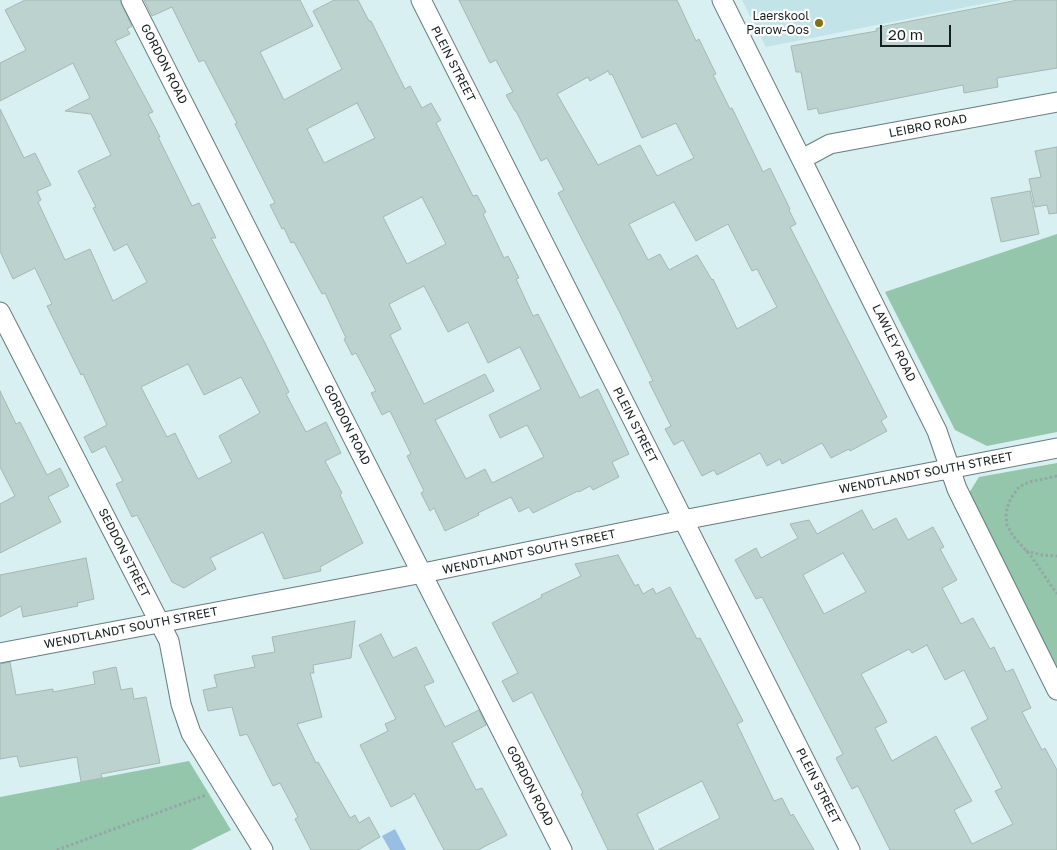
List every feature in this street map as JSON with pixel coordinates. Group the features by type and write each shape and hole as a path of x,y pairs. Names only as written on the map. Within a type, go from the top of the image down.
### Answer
{"street":[{"name":"GORDON ROAD","path":"131,0 562,850"},
{"name":"PLEIN STREET","path":"420,0 850,850"},
{"name":"LAWLEY ROAD","path":"722,0 937,431 957,489 1057,690"},
{"name":"LEIBRO ROAD","path":"802,159 830,144 1057,102"},
{"name":"SEDDON STREET","path":"0,312 160,623 168,641 181,704 191,733 263,850"},
{"name":"WENDTLANDT SOUTH STREET","path":"0,653 423,573 950,467 1057,448"}],"path":[{"path":"1057,476 1029,482 1019,487 1006,508 1007,525 1013,536 1057,594"},
{"path":"1026,551 1057,556"},
{"path":"57,850 215,792"}],"shaded area":[{"name":"Laerskool Parow-Oos","path":"742,0 1002,0 766,47"}],"green space":[{"path":"1057,234 1057,432 987,446 955,430 885,292"},
{"path":"1057,463 1057,668 969,493 979,477"},
{"path":"189,761 231,830 191,850 0,850 0,797"}],"water":[{"path":"395,829 406,850 390,850 382,836"}],"building":[{"path":"25,0 120,0 132,26 127,29 130,34 115,41 153,112 148,114 160,137 158,137 192,206 199,203 216,238 211,238 289,392 286,394 306,432 326,422 341,453 325,461 342,493 340,495 363,543 320,567 321,571 284,579 263,532 210,558 216,569 184,588 172,582 137,515 132,517 116,484 123,481 105,446 92,453 84,437 107,425 83,374 81,375 47,306 52,304 35,268 13,279 0,251 0,109 24,158 35,153 51,185 37,191 41,200 38,202 65,260 90,249 113,301 147,282 127,244 114,251 93,208 96,207 78,171 111,155 91,114 65,111 90,98 73,63 0,101 0,63 26,50 5,10","holes":["188,364 204,395 241,377 260,413 219,436 232,462 198,479 175,433 167,437 141,387"]},
{"path":"144,0 300,0 313,26 260,52 284,100 342,69 313,11 334,0 358,0 369,21 371,21 405,89 410,86 422,108 431,103 441,120 436,123 473,196 477,195 486,212 483,214 504,258 508,256 519,278 516,279 533,316 538,314 580,398 598,389 629,454 612,462 619,477 593,490 590,486 578,491 533,513 529,507 519,512 511,497 445,531 434,508 430,511 421,493 424,491 407,456 411,454 390,411 382,415 371,393 376,391 356,353 352,355 325,293 322,294 294,242 291,243 284,228 282,229 270,205 275,203 235,124 237,123 204,60 199,62 172,7 152,16","holes":["357,103 375,138 324,163 307,129","422,197 446,244 407,264 383,217","424,286 448,332 468,322 488,363 520,347 541,389 489,415 500,438 527,425 544,457 492,483 485,469 466,479 435,420 494,391 485,374 424,404 390,335 401,329 389,304"]},
{"path":"459,0 677,0 696,41 699,39 716,74 713,75 730,109 732,108 763,172 770,168 790,209 796,224 790,227 887,417 881,421 887,431 850,451 849,449 831,458 822,443 782,464 780,459 767,466 760,453 717,475 714,470 702,476 683,440 674,445 665,429 671,426 649,382 653,381 558,193 564,190 547,158 541,161 506,95 513,92 496,60 490,63","holes":["608,71 610,75 612,74 642,138 676,123 694,158 657,176 640,145 598,165 557,94 588,77 590,81","674,202 696,241 728,224 752,271 757,269 777,307 737,329 713,279 697,255 669,270 660,254 648,260 629,224"]},
{"path":"1018,0 1057,0 1057,68 997,78 998,87 964,93 963,85 819,114 817,108 808,110 801,72 796,72 791,46 877,31 876,29 885,26"},
{"path":"1057,147 1057,213 1049,214 1047,205 1035,207 1029,179 1041,177 1035,151"},
{"path":"1030,191 1039,234 1001,242 991,198"},
{"path":"0,391 16,424 20,422 47,475 60,468 69,486 48,497 61,522 0,553 0,504 15,496 0,467"},
{"path":"862,510 873,530 896,518 908,540 933,527 944,547 940,549 957,580 942,588 961,624 973,618 990,649 994,647 1006,672 1013,669 1031,708 1022,712 1042,750 1045,748 1057,770 1057,850 890,850 858,786 852,789 836,758 843,754 762,597 756,599 735,560 756,548 761,558 798,538 790,524 809,520 817,534","holes":["843,553 866,592 824,614 803,575","927,645 945,680 964,670 988,719 971,728 1002,788 995,791 1013,824 972,844 954,810 972,801 936,736 892,761 875,728 887,722 861,674 909,649 912,653"]},
{"path":"618,555 635,586 638,584 643,594 653,588 656,594 670,587 697,639 700,638 743,721 737,724 774,801 782,798 791,816 793,814 814,850 658,850 720,818 702,781 637,814 654,850 608,850 581,794 583,793 532,692 513,702 502,681 518,673 492,623 542,597 541,595 581,576 575,564"},
{"path":"86,558 94,599 77,603 78,606 23,617 21,606 0,617 0,575"},
{"path":"355,621 351,658 313,665 314,673 310,673 322,717 297,724 316,763 318,762 350,818 355,815 359,823 369,817 380,837 358,850 311,850 295,819 298,817 280,783 273,786 247,734 240,736 232,707 208,711 203,690 217,687 214,675 255,667 252,656 275,652 272,637"},
{"path":"381,634 393,658 416,647 434,682 424,686 445,727 479,710 486,725 452,743 476,790 482,788 507,835 478,850 444,850 414,793 411,797 391,807 360,745 388,731 385,724 396,719 359,645"},
{"path":"10,662 16,695 53,689 53,692 95,684 93,672 116,667 121,690 132,688 134,699 146,697 160,763 101,774 102,778 81,782 77,757 20,767 17,756 0,759 0,664"}],"place":[{"name":"Laerskool Parow-Oos","path":"819,23"}]}
